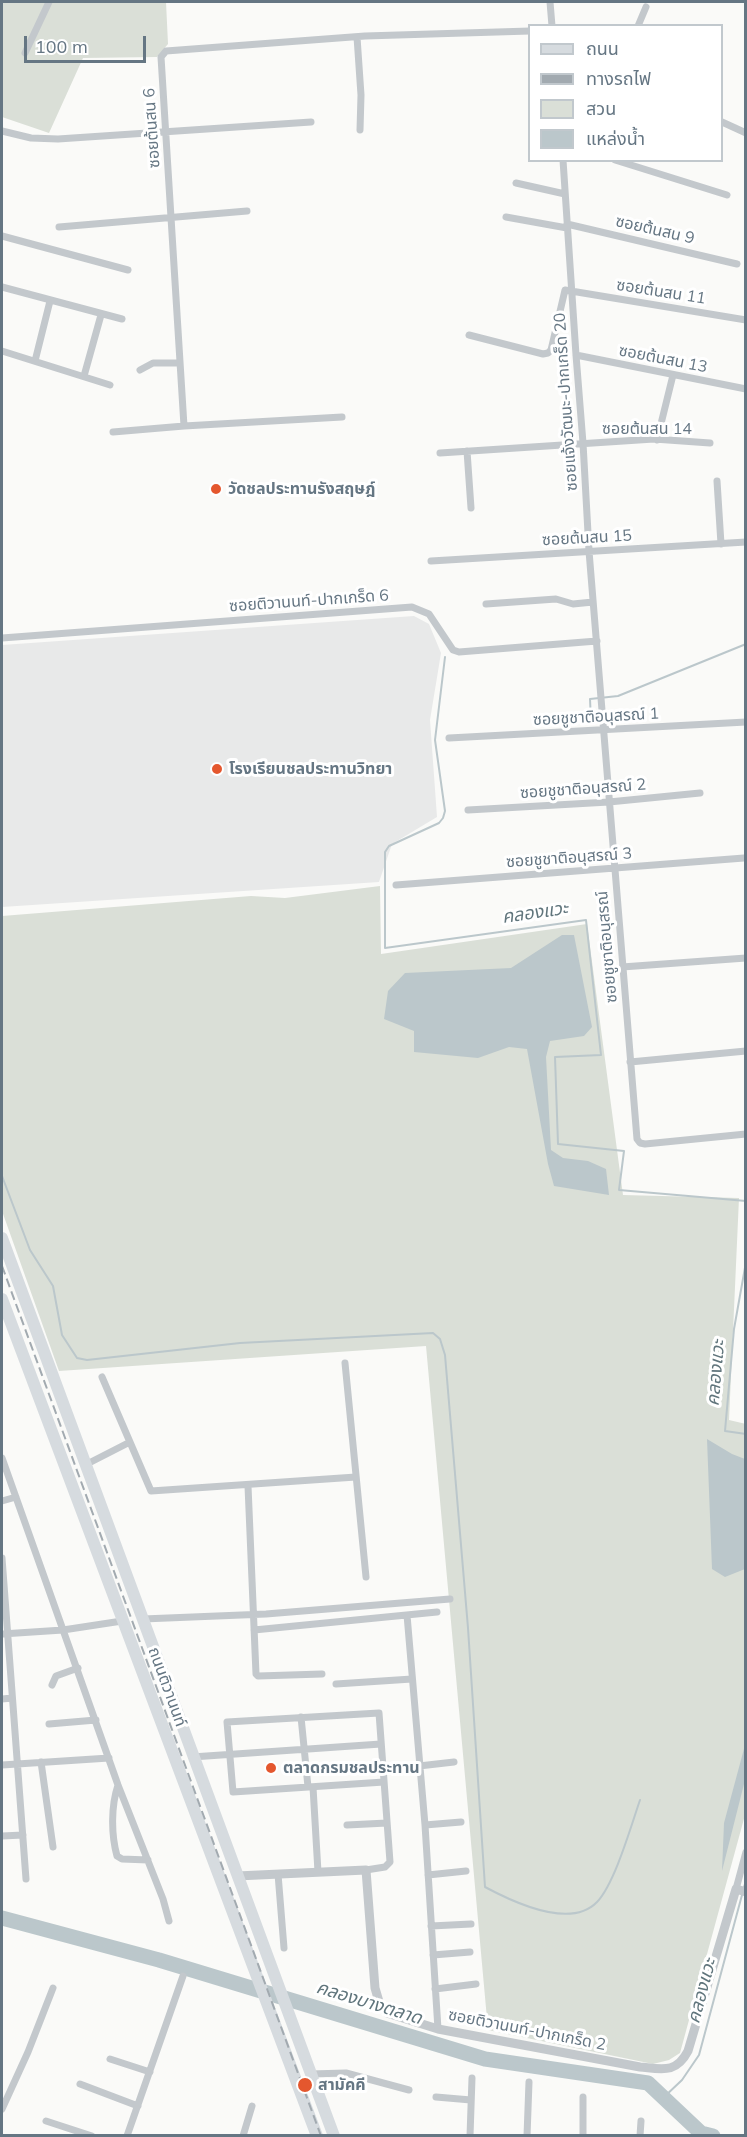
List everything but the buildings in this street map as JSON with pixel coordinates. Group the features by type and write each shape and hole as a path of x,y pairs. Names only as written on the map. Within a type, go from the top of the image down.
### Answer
{"main road":[{"name":"ถนนติวานนท์","path":"2,1238 334,2136"},
{"name":"ถนนติวานนท์","path":"2,1299 317,2136"},
{"path":"122,1621 143,1619"}],"street":[{"path":"24,53 49,2"},
{"path":"550,2 552,24"},
{"path":"640,24 646,7"},
{"name":"ซอยต้นสน 6","path":"184,426 161,57 166,51 357,37 528,31"},
{"path":"357,37 361,94 360,130"},
{"path":"2,131 31,138 58,140 310,122"},
{"path":"723,122 746,133"},
{"name":"ซอยแจ้งวัฒนะ-ปากเกร็ด 20","path":"563,162 597,641"},
{"path":"621,162 727,195"},
{"path":"516,183 565,194"},
{"path":"59,227 247,211"},
{"name":"ซอยต้นสน 9","path":"506,217 567,226 737,264"},
{"path":"2,236 128,270"},
{"path":"2,287 122,319"},
{"path":"469,335 543,354 548,353 551,350 566,290 572,291"},
{"name":"ซอยต้นสน 11","path":"572,291 746,320"},
{"path":"35,361 50,301"},
{"path":"84,376 101,315"},
{"path":"2,351 110,385"},
{"name":"ซอยต้นสน 13","path":"576,355 746,389"},
{"path":"140,370 153,363 180,363"},
{"path":"657,440 673,375"},
{"path":"113,432 342,417"},
{"name":"ซอยต้นสน 14","path":"440,453 657,440 710,443"},
{"path":"467,451 471,508"},
{"path":"717,481 721,544"},
{"name":"ซอยต้นสน 15","path":"431,561 746,542"},
{"path":"486,604 556,599 573,604 593,602"},
{"name":"ซอยติวานนท์-ปากเกร็ด 6","path":"2,638 412,607 429,614 444,638 456,651 597,641"},
{"name":"ซอยชูชาติอนุสรณ์","path":"597,641 637,1138 640,1143 645,1144 746,1134"},
{"name":"ซอยชูชาติอนุสรณ์ 1","path":"448,738 746,722"},
{"name":"ซอยชูชาติอนุสรณ์ 2","path":"468,810 700,793"},
{"name":"ซอยชูชาติอนุสรณ์ 3","path":"396,885 744,858"},
{"path":"622,967 746,958"},
{"path":"630,1062 746,1051"},
{"path":"345,1362 366,1577"},
{"path":"102,1377 151,1491 356,1477"},
{"path":"87,1464 130,1442"},
{"path":"2,1458 118,1785 169,1921"},
{"path":"248,1486 255,1671 258,1676 322,1674"},
{"path":"2,1501 16,1497"},
{"path":"2,1558 4,1634 12,1698 26,1880"},
{"path":"143,1619 254,1614 450,1599"},
{"path":"254,1630 438,1612"},
{"path":"407,1615 425,1825 438,2029"},
{"path":"4,1634 63,1630 122,1621"},
{"path":"52,1685 56,1676 78,1668"},
{"path":"336,1684 412,1678"},
{"path":"2,1699 12,1698"},
{"path":"237,1876 366,1870 385,1868 390,1862 379,1713 227,1722 233,1792 384,1782"},
{"path":"301,1717 318,1872"},
{"path":"49,1724 96,1720"},
{"path":"192,1757 381,1744"},
{"path":"2,1764 109,1758"},
{"path":"41,1762 53,1847"},
{"path":"419,1766 454,1762"},
{"path":"118,1785 113,1801 114,1847 117,1856 148,1860"},
{"path":"425,1825 460,1821"},
{"path":"346,1825 387,1823"},
{"path":"2,1836 22,1835"},
{"name":"ซอยติวานนท์-ปากเกร็ด 2","path":"366,1870 375,1988 380,2005 387,2013 438,2029 661,2069 675,2068 682,2062 688,2051 740,1890 746,1852"},
{"path":"428,1875 466,1871"},
{"path":"278,1874 284,1948"},
{"path":"431,1926 471,1924"},
{"path":"433,1955 470,1952"},
{"path":"126,2136 183,1977"},
{"path":"435,1989 476,1984"},
{"path":"2,2109 53,1988"},
{"path":"110,2059 150,2072"},
{"path":"310,2074 346,2073 409,2090"},
{"path":"470,2136 472,2078"},
{"path":"527,2136 529,2082"},
{"path":"80,2084 138,2106"},
{"path":"436,2097 471,2100"},
{"path":"582,2136 584,2097"},
{"path":"243,2136 252,2106"},
{"path":"46,2121 92,2136"},
{"path":"640,2136 641,2121"}],"shaded area":[{"name":"โรงเรียนชลประทานวิทยา","path":"414,616 429,624 441,653 430,720 437,817 392,844 379,882 2,907 2,645"}],"green space":[{"path":"2,2 166,2 168,44 157,57 83,58 49,133 2,117"},
{"path":"380,886 381,954 587,924 623,1195 739,1198 729,1420 746,1424 745,1815 680,2053 669,2060 653,2064 488,2030 426,1346 59,1371 2,1211 2,916 251,896 285,898"}],"water":[{"path":"562,935 574,935 592,1027 584,1036 550,1041 546,1057 551,1150 563,1158 588,1161 606,1169 609,1195 554,1186 527,1049 509,1047 478,1058 414,1052 414,1031 384,1019 388,991 405,973 511,968"},
{"path":"707,1439 745,1459 745,1569 725,1577 712,1569"},
{"path":"745,1745 745,1780 722,1871 724,1823"}],"waterway":[{"name":"คลองแวะ","path":"591,722 590,699 618,696 746,644"},
{"name":"คลองแวะ","path":"445,657 435,740 445,811 439,823 389,846 385,852 385,948 586,920 601,1055 555,1057 558,1144 624,1151 619,1190 746,1201"},
{"path":"2,1176 30,1250 53,1286 62,1335 77,1358 87,1360 240,1343 433,1333 440,1339 445,1355 468,1628 485,1887 541,1911 572,1914 586,1910 597,1902 610,1882 640,1800"},
{"name":"คลองแวะ","path":"746,1262 734,1329 725,1431 746,1434"},
{"name":"คลองแวะ","path":"743,1890 746,1881"},
{"name":"คลองแวะ","path":"663,2098 682,2080 699,2055 742,1895"},
{"name":"คลองบางตลาด","path":"2,1918 159,1960 485,2059 648,2083 701,2133 713,2136"}],"railway":[{"path":"2,1266 321,2136"}],"place":[{"name":"วัดชลประทานรังสฤษฎ์","path":"216,489"},
{"name":"โรงเรียนชลประทานวิทยา","path":"217,769"},
{"name":"ตลาดกรมชลประทาน","path":"271,1768"},
{"name":"สามัคคี","path":"305,2085"}]}
